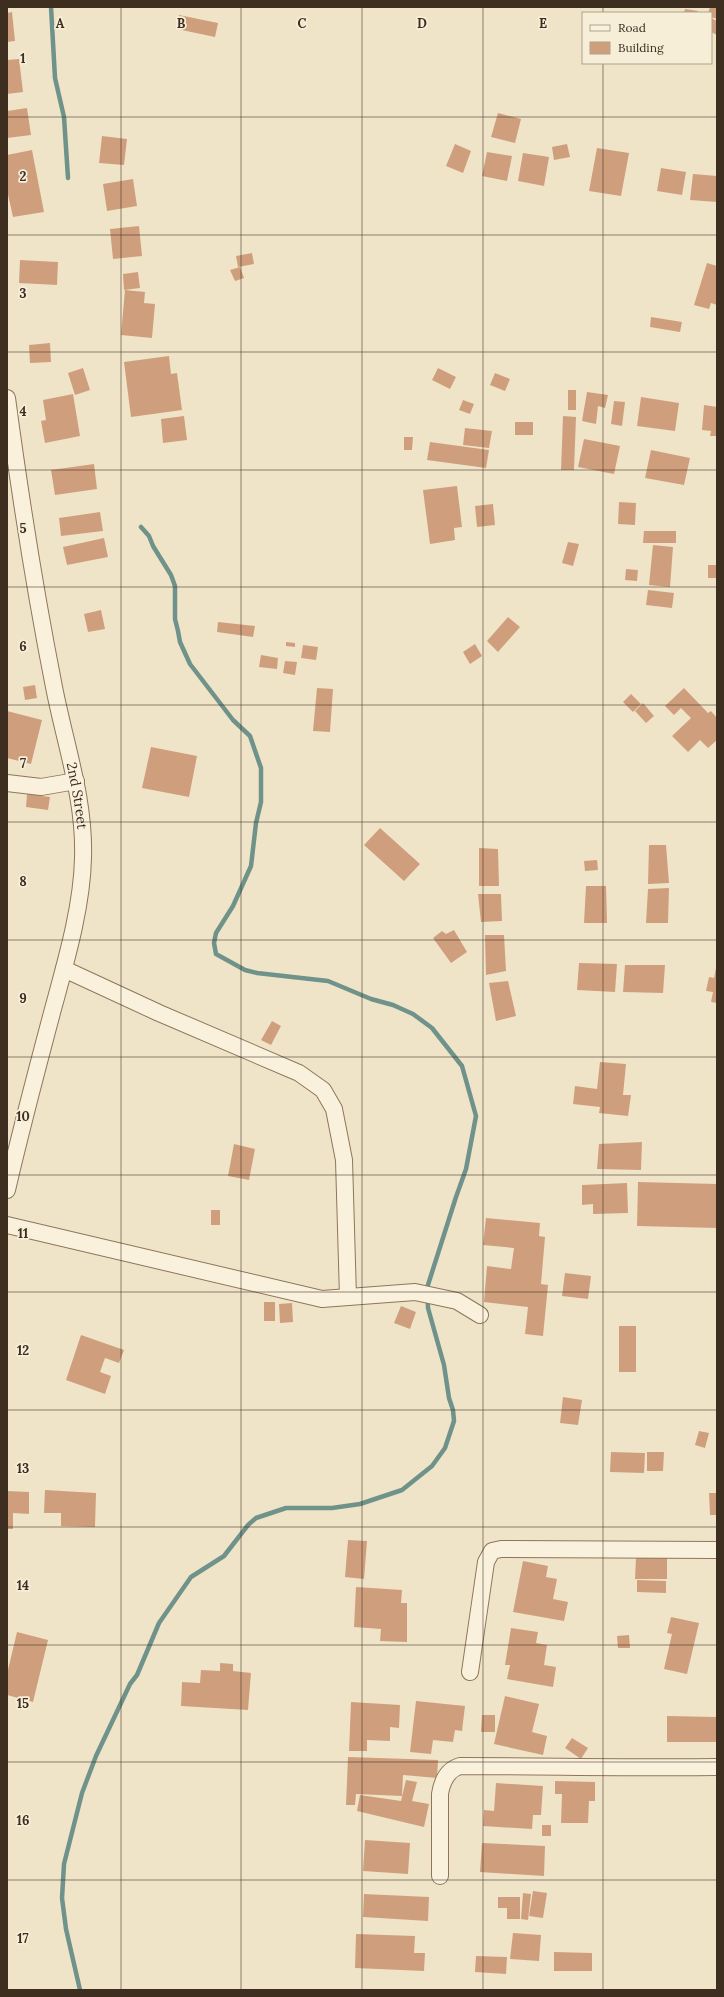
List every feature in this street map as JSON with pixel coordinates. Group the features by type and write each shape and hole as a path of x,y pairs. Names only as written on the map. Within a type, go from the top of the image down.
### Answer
{"street":[{"name":"2nd Street","path":"7,398 52,681 76,781 82,821 84,858 81,890 64,969 20,1132 7,1190"},
{"path":"7,783 40,787 76,781"},
{"path":"64,969 159,1013 299,1073 323,1090 334,1109 344,1160 348,1297"},
{"path":"7,1225 322,1299 415,1292 456,1301 480,1316"},
{"path":"470,1672 486,1562 492,1551 502,1549 717,1550"},
{"path":"440,1876 440,1794 442,1783 454,1768 460,1766 608,1768 717,1767"}],"building":[{"path":"710,7 717,7 717,19 712,17 712,12 708,12"},
{"path":"685,9 698,11 698,12 684,12"},
{"path":"12,12 15,41 7,42 7,13"},
{"path":"179,15 218,23 215,37 177,29"},
{"path":"712,18 717,21 717,35 712,32"},
{"path":"19,59 23,92 7,94 7,60"},
{"path":"27,108 31,135 7,138 7,111"},
{"path":"498,113 521,119 515,143 491,137"},
{"path":"102,136 127,139 124,165 99,163"},
{"path":"455,144 471,151 463,173 446,166"},
{"path":"567,144 570,157 554,160 552,147"},
{"path":"597,148 629,153 621,196 589,191"},
{"path":"32,150 44,212 13,217 7,190 7,155"},
{"path":"487,152 512,156 507,181 482,176"},
{"path":"523,153 549,157 544,186 518,181"},
{"path":"661,168 686,172 682,195 657,191"},
{"path":"693,174 717,176 717,202 690,200"},
{"path":"133,179 137,206 107,211 103,184"},
{"path":"139,226 142,256 113,259 110,229"},
{"path":"252,253 254,264 238,267 236,256"},
{"path":"20,260 58,262 57,285 19,283"},
{"path":"707,263 717,266 717,305 711,303 709,309 694,305"},
{"path":"240,267 244,278 235,281 230,270"},
{"path":"138,272 140,288 124,290 123,274"},
{"path":"125,290 145,292 144,303 155,304 152,338 121,335"},
{"path":"651,317 682,322 680,332 650,327"},
{"path":"50,343 51,362 30,363 29,345"},
{"path":"169,356 171,374 177,373 182,410 131,417 124,362"},
{"path":"83,368 90,390 75,395 68,373"},
{"path":"438,368 456,377 450,389 432,380"},
{"path":"495,373 510,379 505,391 490,385"},
{"path":"568,390 576,390 576,410 568,410"},
{"path":"587,392 608,395 605,408 598,406 596,424 582,421"},
{"path":"73,394 80,436 45,443 41,421 46,420 43,400"},
{"path":"641,397 679,403 675,431 637,426"},
{"path":"463,400 474,404 470,414 459,410"},
{"path":"614,401 625,402 622,426 611,424"},
{"path":"704,405 717,407 717,436 710,436 711,431 702,430"},
{"path":"184,416 187,440 163,443 161,419"},
{"path":"563,416 576,417 574,470 561,470"},
{"path":"515,422 533,422 533,435 515,435"},
{"path":"465,428 492,431 489,448 463,445"},
{"path":"404,437 413,437 412,450 404,450"},
{"path":"584,439 620,446 614,474 578,467"},
{"path":"430,442 489,450 486,468 427,460"},
{"path":"651,450 690,458 684,485 645,478"},
{"path":"94,464 97,489 55,495 51,470"},
{"path":"457,486 462,527 454,528 455,540 430,544 423,490"},
{"path":"619,502 636,503 635,525 618,524"},
{"path":"493,504 495,525 477,527 475,506"},
{"path":"100,512 103,531 61,536 59,518"},
{"path":"644,531 676,531 676,543 643,543"},
{"path":"104,538 108,557 67,565 63,547"},
{"path":"568,542 579,544 573,566 562,563"},
{"path":"653,545 673,547 670,587 649,585"},
{"path":"708,565 717,565 717,578 708,578"},
{"path":"626,569 638,570 637,581 625,580"},
{"path":"648,590 674,593 672,608 646,605"},
{"path":"101,610 105,629 88,632 84,614"},
{"path":"508,617 520,627 498,652 487,641"},
{"path":"218,622 255,626 253,637 217,632"},
{"path":"286,642 295,643 295,647 286,646"},
{"path":"475,644 482,656 470,664 463,652"},
{"path":"303,645 318,647 316,660 301,658"},
{"path":"261,655 278,658 277,669 259,667"},
{"path":"285,661 297,662 295,675 283,673"},
{"path":"35,685 37,698 25,700 23,687"},
{"path":"317,688 333,689 330,732 313,731"},
{"path":"684,688 708,713 711,711 717,718 717,740 708,748 700,740 688,752 672,736 691,718 681,708 674,715 665,706"},
{"path":"631,694 641,704 633,712 623,702"},
{"path":"643,703 654,716 646,723 635,711"},
{"path":"7,711 42,720 31,764 7,758"},
{"path":"151,747 197,756 189,797 142,788"},
{"path":"27,794 50,797 48,810 26,807"},
{"path":"380,828 420,864 404,881 364,845"},
{"path":"649,845 666,845 669,883 648,884"},
{"path":"479,848 498,849 499,886 479,886"},
{"path":"597,860 598,870 585,871 584,861"},
{"path":"586,886 606,886 607,923 584,923"},
{"path":"669,888 668,923 646,923 648,889"},
{"path":"478,894 501,894 502,921 481,922"},
{"path":"454,930 467,952 451,963 433,938 442,931 446,934"},
{"path":"485,935 504,935 506,971 486,975"},
{"path":"579,963 617,964 615,992 577,990"},
{"path":"625,965 665,965 663,993 623,992"},
{"path":"716,968 717,1003 711,1002 713,992 706,991 709,977 714,978"},
{"path":"508,981 516,1016 496,1021 489,983"},
{"path":"272,1021 281,1026 271,1045 261,1040"},
{"path":"600,1062 626,1064 623,1095 631,1095 628,1116 599,1113 600,1107 573,1104 575,1086 597,1089"},
{"path":"642,1142 641,1170 597,1169 599,1144"},
{"path":"234,1144 255,1149 249,1180 228,1176"},
{"path":"638,1182 717,1184 717,1228 637,1226"},
{"path":"627,1183 628,1213 593,1214 593,1204 582,1205 582,1185"},
{"path":"211,1210 220,1210 220,1225 211,1225"},
{"path":"486,1218 540,1223 539,1236 545,1237 541,1284 548,1285 543,1336 525,1334 528,1307 484,1302 487,1266 511,1269 514,1248 483,1245"},
{"path":"565,1273 591,1276 588,1299 562,1296"},
{"path":"264,1302 275,1302 275,1321 264,1321"},
{"path":"292,1303 293,1322 280,1323 279,1304"},
{"path":"401,1306 416,1312 410,1329 394,1323"},
{"path":"619,1326 636,1326 636,1372 619,1372"},
{"path":"81,1335 124,1350 119,1363 105,1358 100,1372 111,1376 105,1394 66,1380"},
{"path":"563,1397 582,1400 578,1425 560,1423"},
{"path":"699,1431 709,1433 705,1448 695,1445"},
{"path":"611,1452 645,1453 644,1473 610,1472"},
{"path":"647,1452 664,1452 663,1471 647,1471"},
{"path":"45,1490 96,1493 95,1527 61,1526 61,1513 44,1513"},
{"path":"7,1491 29,1492 29,1514 13,1513 13,1529 7,1529"},
{"path":"709,1493 717,1493 717,1515 710,1515"},
{"path":"348,1540 367,1541 364,1579 345,1577"},
{"path":"636,1557 667,1557 667,1579 635,1579"},
{"path":"523,1561 548,1566 546,1577 557,1579 553,1599 568,1602 564,1621 513,1612"},
{"path":"637,1580 666,1581 666,1593 637,1592"},
{"path":"356,1587 402,1590 401,1603 407,1603 407,1642 380,1641 381,1629 354,1627"},
{"path":"671,1617 699,1623 687,1674 664,1669 672,1634 667,1633"},
{"path":"511,1628 538,1632 536,1643 547,1645 544,1665 556,1667 553,1687 507,1679 510,1665 505,1665"},
{"path":"17,1632 48,1640 33,1702 7,1695 7,1674"},
{"path":"629,1635 630,1648 618,1648 617,1636"},
{"path":"220,1663 233,1664 233,1671 251,1673 248,1710 181,1706 182,1682 200,1683 201,1670 220,1671"},
{"path":"505,1696 539,1704 532,1732 547,1736 543,1755 494,1744"},
{"path":"416,1701 465,1706 462,1731 455,1730 453,1742 433,1740 431,1754 410,1752"},
{"path":"351,1702 400,1705 399,1728 390,1727 390,1741 367,1740 367,1751 349,1751"},
{"path":"482,1715 495,1715 495,1732 481,1732"},
{"path":"667,1716 717,1717 717,1742 667,1742"},
{"path":"572,1738 588,1748 581,1759 565,1748"},
{"path":"348,1757 438,1760 437,1778 403,1775 402,1796 356,1794 355,1805 346,1805"},
{"path":"406,1780 417,1782 412,1801 429,1804 424,1827 357,1811 360,1795 401,1801"},
{"path":"555,1781 595,1782 595,1801 589,1801 588,1823 561,1823 562,1794 555,1794"},
{"path":"496,1783 543,1786 541,1815 533,1815 532,1829 483,1826 484,1810 494,1811"},
{"path":"542,1825 551,1825 551,1836 542,1836"},
{"path":"365,1840 410,1843 408,1874 363,1871"},
{"path":"482,1843 545,1846 544,1876 480,1872"},
{"path":"533,1891 547,1893 543,1918 529,1916"},
{"path":"523,1893 531,1894 528,1920 521,1919"},
{"path":"364,1894 429,1897 428,1921 363,1917"},
{"path":"498,1897 520,1897 520,1919 507,1919 507,1908 498,1908"},
{"path":"513,1933 541,1935 539,1961 510,1959"},
{"path":"356,1934 415,1936 414,1953 425,1953 424,1971 355,1968"},
{"path":"554,1952 592,1953 592,1971 554,1971"},
{"path":"476,1956 507,1957 506,1974 475,1972"}],"waterway":[{"path":"51,7 55,78 64,117 68,178"},
{"path":"80,1990 66,1929 62,1898 64,1864 82,1793 96,1756 130,1684 137,1675 159,1623 191,1577 224,1556 248,1525 256,1518 286,1508 332,1508 360,1504 402,1490 432,1466 445,1448 454,1421 453,1410 449,1398 444,1365 428,1308 427,1288 466,1169 476,1116 462,1066 432,1028 413,1014 393,1005 371,999 328,981 257,973 245,970 216,954 214,943 216,933 233,906 251,866 256,823 261,802 261,768 250,736 233,720 190,664 180,642 175,619 175,586 171,575 153,546 149,536 141,527"}]}
